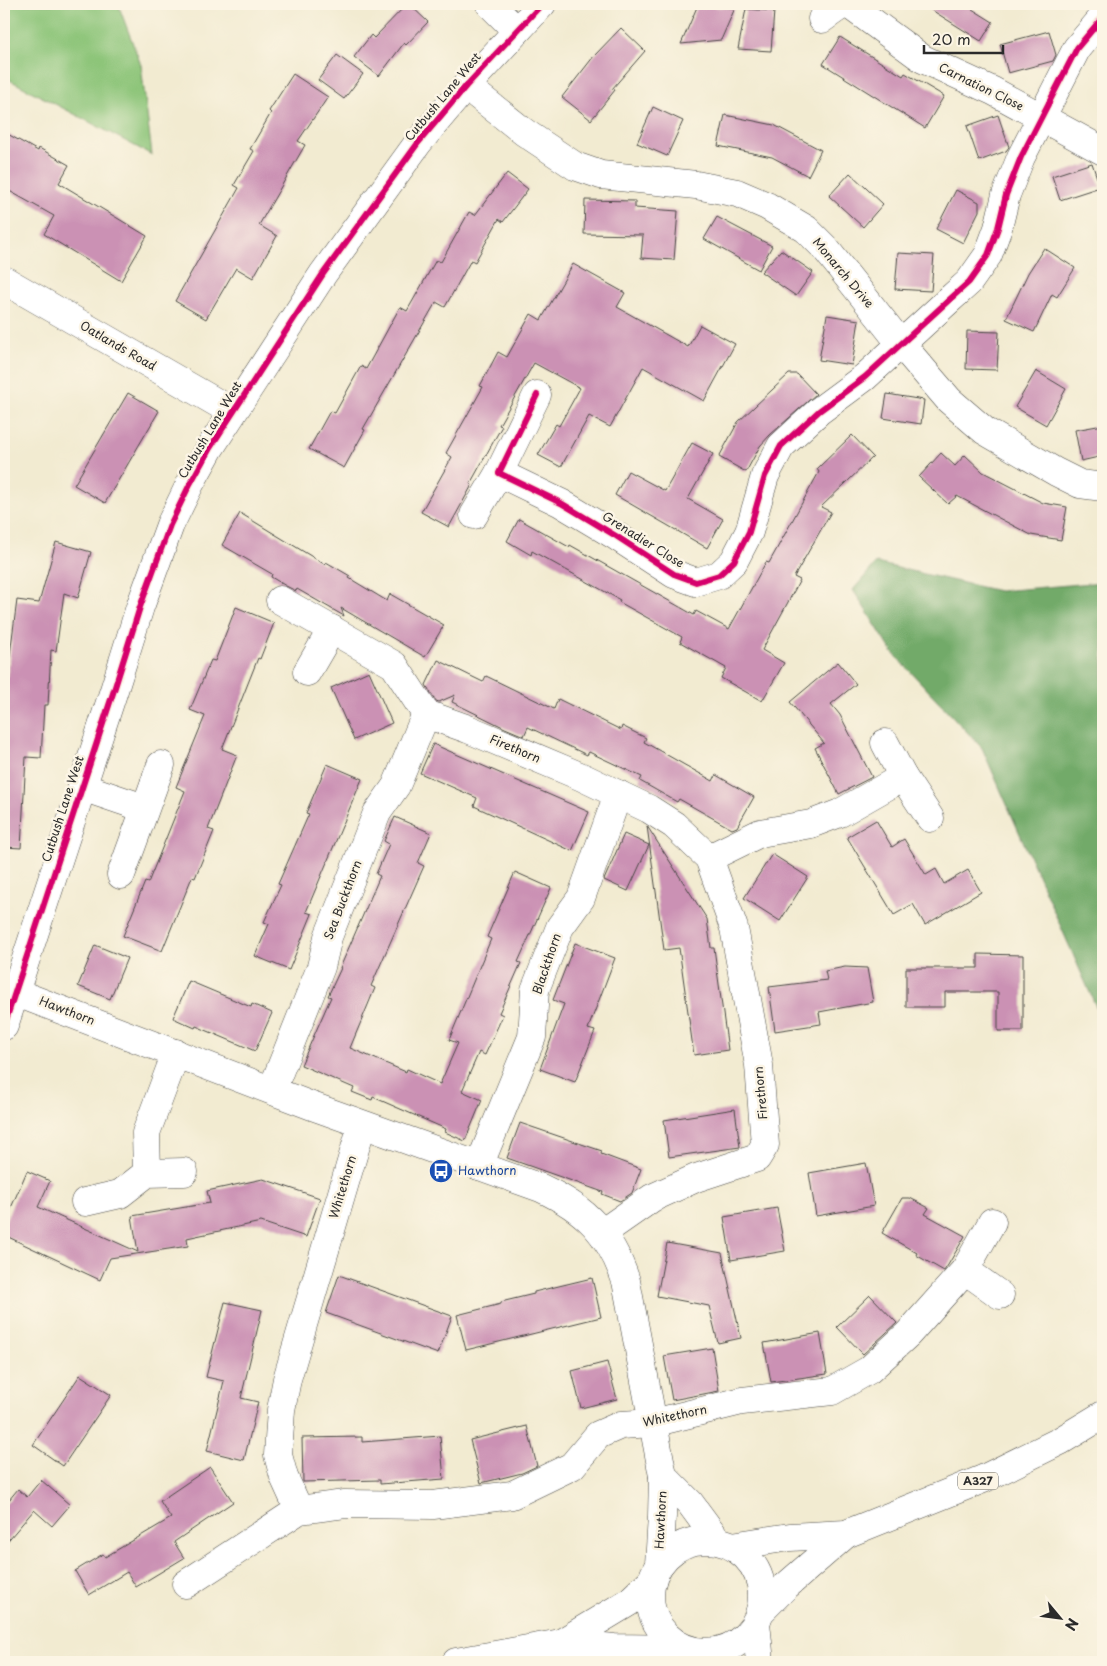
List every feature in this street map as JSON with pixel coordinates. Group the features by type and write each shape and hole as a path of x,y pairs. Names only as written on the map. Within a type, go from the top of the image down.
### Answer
{"street":[{"path":"490,4 516,30"},
{"name":"Cutbush Lane West","path":"4,1026 9,990 82,787 140,607 170,525 206,455 323,274 418,143 466,86 542,4"},
{"name":"Carnation Close","path":"848,4 922,59 993,91 1103,151"},
{"name":"Grenadier Close","path":"499,473 561,503 674,574 696,582 719,575 734,561 749,532 765,476 781,446 819,411 864,377 901,344 968,282 988,255 998,228 1006,196 1021,157 1077,48 1103,17"},
{"name":"Monarch Drive","path":"466,86 524,132 576,166 601,174 737,193 767,206 806,229 825,248 948,400 985,431 1056,472 1080,484 1103,487"},
{"name":"Oatlands Road","path":"4,280 233,412"},
{"path":"474,515 499,473 537,395"},
{"path":"280,600 394,665 426,714"},
{"path":"307,672 332,629"},
{"name":"Firethorn","path":"426,714 468,729 618,794 649,809 674,825 709,858 734,928 759,1065 765,1145 757,1158 696,1178 652,1198 602,1233"},
{"name":"Sea Buckthorn","path":"272,1090 321,967 328,937 377,813 396,786 426,714"},
{"path":"885,743 903,777 930,818"},
{"path":"121,874 160,765"},
{"path":"709,858 760,833 811,824 840,814 903,777"},
{"name":"Cutbush Lane West","path":"82,787 144,808"},
{"name":"Blackthorn","path":"479,1166 532,1037 535,990 560,927 581,898 618,794"},
{"name":"Hawthorn","path":"9,990 362,1125 526,1183 562,1198 579,1209 602,1233 626,1280 663,1476 662,1516 656,1573"},
{"path":"147,1173 146,1133 176,1053"},
{"name":"Whitethorn","path":"299,1510 284,1477 278,1455 281,1410 286,1379 362,1125"},
{"path":"86,1202 120,1194 147,1173 184,1172"},
{"name":"Whitethorn","path":"186,1584 299,1510 345,1504 433,1506 512,1495 572,1466 598,1435 621,1425 653,1423 742,1401 832,1391 869,1370 908,1334 965,1270 992,1222"},
{"path":"965,1270 1000,1294"},
{"name":"A327","path":"725,1544 790,1537 846,1534 983,1479 1060,1441 1103,1415"},
{"name":"Hawthorn","path":"663,1476 690,1502 725,1544"},
{"name":"A327","path":"758,1617 785,1587 846,1534"},
{"path":"561,1644 629,1602 656,1573 670,1553 685,1544 701,1540 725,1544 745,1555 755,1567 761,1582 763,1597 758,1617 760,1662"},
{"path":"656,1573 650,1594 655,1620 662,1632 672,1642 696,1654"},
{"path":"456,1662 561,1644 696,1654 715,1652 732,1647 746,1637 758,1617"}],"green space":[{"path":"4,4 118,4 141,65 152,155 4,77"},
{"path":"876,563 999,591 1103,582 1103,1020 982,748 893,653 853,590"}],"building":[{"path":"407,4 428,22 406,45 404,43 379,76 354,57 371,35 374,38"},
{"path":"922,4 964,4 993,22 981,41"},
{"path":"714,5 714,7 735,8 721,40 681,44 697,7"},
{"path":"746,9 774,11 771,51 738,49"},
{"path":"621,28 645,51 612,89 615,90 591,120 562,97 594,56"},
{"path":"1049,31 1056,55 1053,61 1008,73 1000,44"},
{"path":"840,37 903,76 905,73 944,96 925,128 823,64"},
{"path":"337,55 363,74 344,99 318,80"},
{"path":"293,74 328,97 298,141 305,145 259,225 277,236 253,278 236,268 206,319 175,301 239,188 234,185 254,151 250,149 271,113 269,111"},
{"path":"653,107 683,121 667,156 637,143"},
{"path":"725,115 774,125 821,150 808,176 772,157 718,146"},
{"path":"998,115 1009,147 1006,151 979,161 967,126"},
{"path":"4,132 38,151 39,148 69,165 59,183 147,236 121,281 44,234 54,216 4,188"},
{"path":"1092,163 1100,187 1060,200 1052,176"},
{"path":"507,173 528,189 503,222 499,219 475,262 471,260 445,307 436,302 363,429 365,430 344,468 309,449 330,411 335,413 361,366 366,369 400,307 407,311 436,260 441,262 469,212 475,215"},
{"path":"850,173 883,204 863,227 829,196"},
{"path":"956,190 979,202 979,211 963,243 936,229"},
{"path":"585,200 635,201 635,208 678,211 674,260 641,258 643,235 584,234"},
{"path":"717,217 772,246 759,270 704,239"},
{"path":"1044,248 1075,268 1057,297 1052,294 1034,332 1006,319 1028,273"},
{"path":"781,250 813,272 796,296 761,272"},
{"path":"898,253 934,255 931,291 895,289"},
{"path":"573,264 625,293 617,307 688,347 700,325 735,344 704,401 643,367 610,427 589,416 561,467 538,455 556,424 559,426 580,388 534,363 499,425 502,426 449,527 421,512 452,457 446,453 483,387 480,386 498,352 507,357 531,314 541,320"},
{"path":"827,315 859,320 852,365 819,360"},
{"path":"967,331 999,332 997,370 966,369"},
{"path":"1036,371 1066,389 1046,425 1015,407"},
{"path":"789,374 797,374 816,394 760,446 746,472 719,457 738,422"},
{"path":"128,393 159,411 105,503 74,485"},
{"path":"887,394 924,400 921,424 883,418"},
{"path":"1103,425 1103,456 1081,461 1075,430"},
{"path":"852,435 873,457 821,507 831,512 794,577 800,580 762,650 784,663 762,701 721,678 726,668 680,642 682,637 532,551 531,555 507,541 519,519 569,547 570,545 694,615 696,611 729,629 766,562 769,563 819,472 817,469"},
{"path":"692,443 713,454 688,499 723,519 707,548 615,495 628,471 665,491"},
{"path":"941,453 955,466 965,455 983,472 1043,503 1067,507 1061,540 1031,535 957,496 948,504 919,477"},
{"path":"240,513 324,564 326,562 350,576 349,578 387,601 390,594 444,625 425,657 341,608 344,616 297,589 296,591 286,586 271,577 272,574 222,545"},
{"path":"56,542 91,552 78,598 64,593 56,651 51,650 48,705 44,705 41,758 26,757 21,848 4,847 4,678 7,678 17,600 39,603"},
{"path":"236,607 274,623 222,749 237,755 208,829 214,831 195,878 192,877 162,951 123,936 145,882 148,883 185,791 176,787 205,716 190,710 211,660 215,661"},
{"path":"438,660 483,682 486,676 554,709 558,699 621,730 622,726 646,738 644,742 713,781 716,775 754,797 737,827 732,829 679,799 677,802 640,781 642,777 589,752 587,755 528,727 524,736 505,728 452,702 455,695 439,702 436,701 426,685"},
{"path":"838,662 856,684 831,704 840,715 872,777 839,794 815,748 824,743 790,702"},
{"path":"369,671 392,723 354,740 331,688"},
{"path":"433,744 589,812 572,851 474,806 477,798 420,773"},
{"path":"327,764 362,779 306,912 312,914 289,970 255,956 269,924 264,922 281,885 278,884 309,814 306,813"},
{"path":"395,817 431,833 418,863 424,866 371,986 375,988 350,1048 406,1072 407,1069 440,1084 458,1043 449,1040 491,939 487,937 515,872 551,888 518,962 521,963 499,1013 503,1015 485,1055 479,1052 462,1091 482,1100 465,1141 445,1132 446,1129 373,1097 372,1100 352,1092 354,1088 301,1065 331,997 328,996 380,876 376,874 389,844 384,841"},
{"path":"876,820 892,847 904,839 926,875 936,869 944,884 968,870 981,892 925,925 913,904 894,915 847,837"},
{"path":"647,826 707,919 711,948 714,948 728,1050 694,1055 679,948 664,950"},
{"path":"624,834 649,845 628,891 604,880"},
{"path":"772,854 808,877 780,921 744,898"},
{"path":"575,943 615,958 588,1029 595,1031 575,1082 540,1069 564,1004 553,1000"},
{"path":"95,945 127,958 110,999 78,986"},
{"path":"978,954 1023,955 1023,1031 998,1031 998,992 945,992 945,1007 906,1007 906,968 978,968"},
{"path":"845,967 867,968 873,1002 819,1012 821,1024 775,1031 769,987 827,980 825,971"},
{"path":"189,981 251,1007 252,1004 272,1013 255,1051 173,1018"},
{"path":"735,1109 740,1147 669,1157 664,1120"},
{"path":"520,1123 602,1151 601,1154 641,1169 632,1193 620,1201 602,1194 603,1192 507,1158"},
{"path":"866,1163 874,1206 816,1216 809,1173"},
{"path":"27,1171 50,1181 38,1207 138,1252 132,1216 210,1203 207,1191 263,1179 320,1198 306,1237 261,1222 187,1238 188,1246 110,1258 100,1280 4,1235 4,1224"},
{"path":"902,1198 910,1198 929,1208 925,1214 965,1236 944,1271 882,1233"},
{"path":"777,1208 785,1251 731,1260 724,1217"},
{"path":"667,1243 722,1253 741,1338 718,1343 709,1306 657,1296"},
{"path":"339,1275 452,1316 438,1354 326,1313"},
{"path":"592,1278 601,1317 466,1350 457,1315 501,1304 501,1302 534,1294 534,1292"},
{"path":"870,1295 897,1323 863,1354 837,1327"},
{"path":"225,1302 262,1310 241,1398 258,1402 244,1460 207,1451 224,1381 206,1377"},
{"path":"820,1333 827,1374 771,1382 764,1343"},
{"path":"712,1348 719,1391 672,1400 664,1356"},
{"path":"607,1362 617,1399 581,1408 572,1371"},
{"path":"80,1375 111,1395 63,1466 33,1445"},
{"path":"527,1426 537,1466 522,1473 481,1483 470,1440"},
{"path":"440,1436 444,1479 380,1484 380,1480 303,1482 302,1438 362,1437 362,1442"},
{"path":"210,1467 233,1502 174,1542 184,1558 136,1587 127,1572 89,1595 75,1571 103,1554 105,1557 171,1518 160,1501"},
{"path":"41,1480 70,1505 52,1526 34,1510 4,1545 4,1506 18,1489 27,1497"}],"cycle path":[{"path":"4,1026 140,607 170,525 190,484 210,448 323,274 418,143 466,86 542,4"},
{"path":"537,395 499,473 561,503 674,574 696,582 719,575 734,561 749,532 765,476 781,446 819,411 865,377 969,282 988,255 998,228 1006,195 1021,157 1077,48 1103,17"}],"place":[{"name":"Hawthorn","path":"441,1171"}]}
